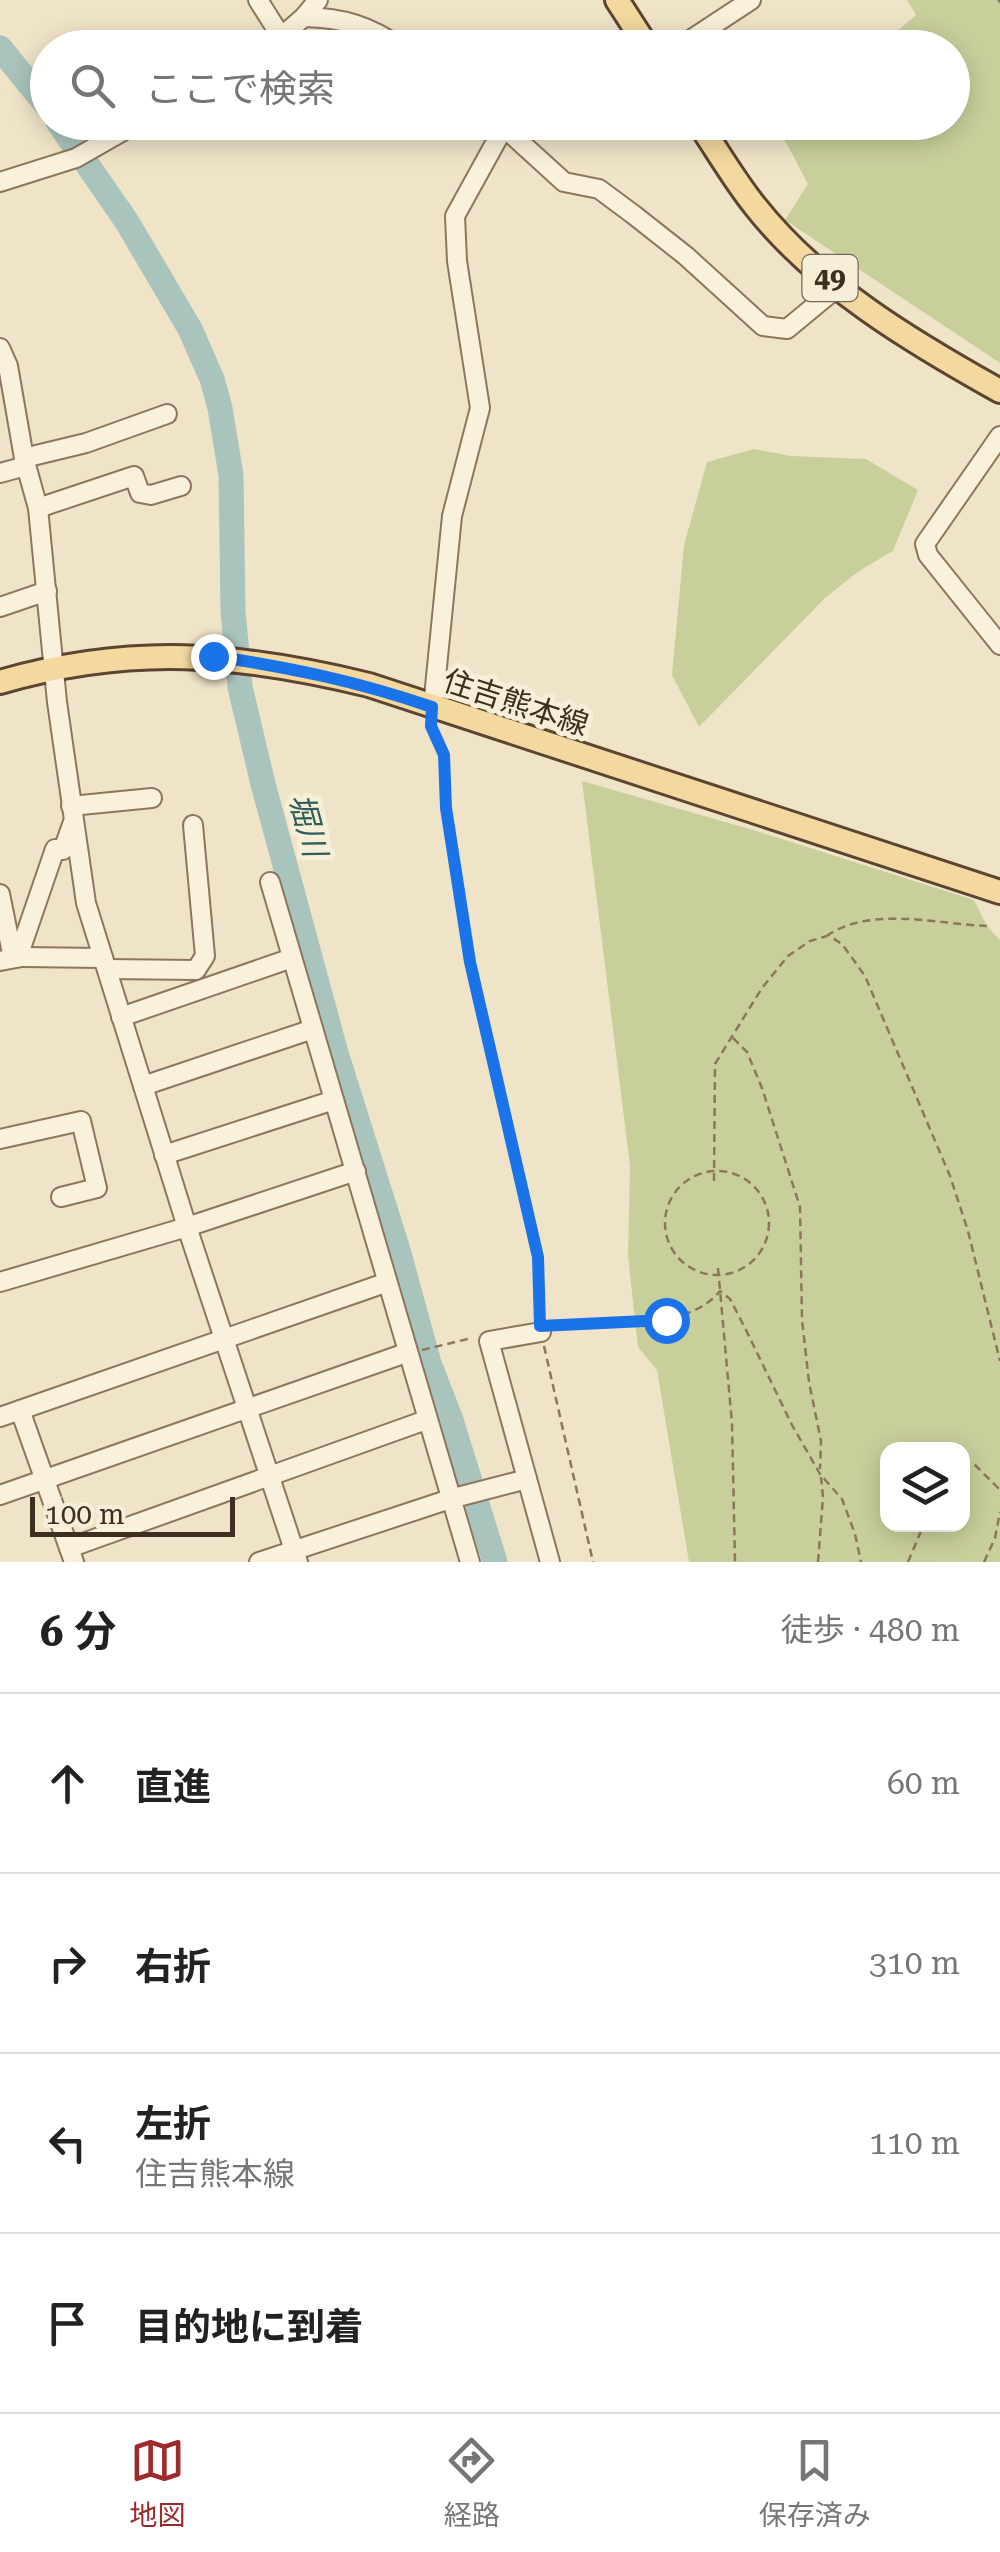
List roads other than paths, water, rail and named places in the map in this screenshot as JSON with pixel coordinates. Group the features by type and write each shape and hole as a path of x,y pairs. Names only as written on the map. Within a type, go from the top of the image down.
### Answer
{"main road":[{"path":"617,0 636,30"},
{"name":"49","path":"710,140 755,206 788,242 839,286 926,349 1000,391"},
{"name":"住吉熊本線","path":"0,682 53,667 121,658 213,656 304,669 369,686 1000,892"}],"street":[{"path":"258,0 270,30"},
{"path":"290,30 318,0"},
{"path":"705,30 751,0"},
{"path":"304,17 338,18 369,30"},
{"path":"0,182 76,158 108,140"},
{"path":"432,707 452,516 480,408 457,261 456,216 496,140"},
{"path":"521,140 564,182 599,189 622,206 686,256 763,326 786,328 839,286"},
{"path":"0,348 8,366 25,462 38,508 53,667 86,903 296,1556"},
{"path":"0,472 166,414"},
{"path":"1000,436 924,544 928,555 1000,645"},
{"path":"38,508 134,476 140,493 152,495 181,486"},
{"path":"0,607 48,591"},
{"path":"72,814 152,798"},
{"path":"12,959 21,948 54,849 63,850 72,814"},
{"path":"12,959 196,970 205,956 193,825"},
{"path":"270,882 470,1562"},
{"path":"0,894 12,959"},
{"path":"121,1017 292,958"},
{"path":"143,1086 313,1029"},
{"path":"164,1155 334,1100"},
{"path":"0,1139 81,1121 98,1188 61,1197"},
{"path":"0,1282 356,1171"},
{"path":"0,1417 385,1283"},
{"path":"540,1329 489,1341 550,1562"},
{"path":"0,1494 408,1353"},
{"path":"20,1410 72,1555 270,1476 426,1420"},
{"path":"259,1562 296,1556 450,1499 527,1479"}],"waterway":[{"name":"堀川","path":"0,48 30,85"},
{"name":"堀川","path":"70,140 127,222 190,329 212,379 231,475 233,611 240,687 263,784 336,1053 429,1363 495,1562"}]}
